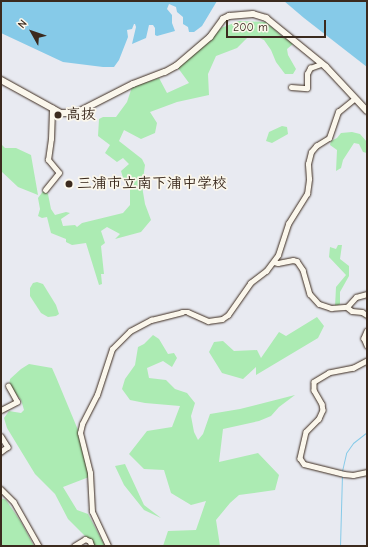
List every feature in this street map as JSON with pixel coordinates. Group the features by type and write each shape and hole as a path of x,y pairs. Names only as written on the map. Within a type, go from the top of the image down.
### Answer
{"main road":[{"path":"1,80 61,113 76,113 133,84 165,72 184,60 210,37 223,19 233,14 253,14 266,18 321,64 341,82 354,99 367,111"}],"street":[{"path":"291,88 307,88 307,74 310,68 321,64"},
{"path":"108,546 92,512 90,473 80,429 97,395 110,354 116,344 135,326 146,321 186,311 208,321 222,319 228,315 250,283 274,262 281,249 288,224 307,194 309,179 308,164 311,152 316,146 329,138 338,112 354,99"},
{"path":"45,190 59,173 48,158 51,139 52,108"},
{"path":"274,262 278,264 295,260 301,266 310,294 314,300 331,308 347,307 352,311 362,312 367,315"},
{"path":"347,307 356,297 367,294"},
{"path":"367,330 364,338 367,345"},
{"path":"367,362 354,368 329,373 313,383 323,410 319,419 306,432 300,460 304,464 353,475 367,472"},
{"path":"1,410 17,402 8,386"},
{"path":"1,436 8,447 1,452"},
{"path":"1,489 14,502 39,546"},
{"path":"74,546 85,539 90,541 92,546"}],"green space":[{"path":"239,21 266,22 284,38 293,42 293,44 287,49 288,55 296,69 293,74 285,74 276,62 271,50 264,40 255,36 248,37 237,48 216,56 208,74 209,95 177,102 150,112 157,123 155,133 141,139 124,130 119,141 142,159 145,165 142,186 145,204 151,220 141,232 115,239 120,234 107,227 101,231 105,243 101,246 104,274 101,274 102,284 99,285 86,243 72,245 66,242 66,239 51,233 47,217 42,218 38,216 40,209 38,198 44,190 48,194 51,209 55,215 66,212 70,213 61,219 63,226 75,225 77,227 82,223 123,213 130,205 130,187 124,181 121,171 129,164 123,158 117,162 105,153 110,145 98,136 99,119 103,117 116,117 127,102 132,87 159,78 167,93 189,83 178,68 210,41 221,28"},
{"path":"282,126 287,127 288,134 272,143 266,141 269,132"},
{"path":"352,132 360,134 367,142 367,153 363,152 359,144 354,143 343,160 341,168 336,171 337,150 330,145 331,141 337,138 341,133"},
{"path":"1,144 5,148 16,148 31,155 38,195 18,187 1,171"},
{"path":"338,245 342,245 340,259 349,266 349,276 340,292 340,304 335,307 336,287 346,275 329,257 330,247 336,249"},
{"path":"37,282 43,284 56,305 59,314 56,316 48,317 41,313 30,296 30,288 33,283"},
{"path":"317,317 324,326 318,338 256,375 256,367 243,379 222,373 209,352 214,342 223,341 234,351 257,350 261,358 279,332 286,336"},
{"path":"153,335 159,339 168,354 174,353 177,358 172,367 163,361 147,368 149,378 166,380 175,389 187,393 195,403 191,416 194,432 198,440 203,434 210,414 240,409 295,395 279,407 271,416 259,421 223,429 219,462 258,453 279,475 275,490 239,495 230,503 216,520 220,546 163,546 168,531 196,530 206,501 191,505 171,493 164,470 144,469 129,454 147,431 172,427 180,406 130,400 122,389 125,379 135,365 138,347 144,344"},
{"path":"29,364 52,368 56,377 78,430 89,477 63,487 77,510 88,514 105,546 89,546 89,540 68,519 55,494 35,474 7,428 4,418 9,411 21,413 24,410 21,400 9,386 10,379"},
{"path":"125,464 144,505 161,518 144,510 124,485 115,466"},
{"path":"1,498 6,500 21,522 34,546 1,546"}],"water":[{"path":"1,1 217,1 202,26 194,32 189,32 188,27 183,24 183,17 177,12 176,7 169,4 167,9 172,15 172,23 175,31 157,36 155,35 155,28 153,25 149,25 146,38 132,44 136,27 134,24 132,29 127,30 128,37 119,60 114,67 103,67 63,62 1,33"},
{"path":"284,1 367,1 367,67 304,18"}],"waterway":[{"path":"342,471 346,453 353,443 367,432"},
{"path":"340,546 342,475"}],"place":[{"name":"高抜","path":"58,115"},
{"name":"三浦市立南下浦中学校","path":"69,184"}]}
